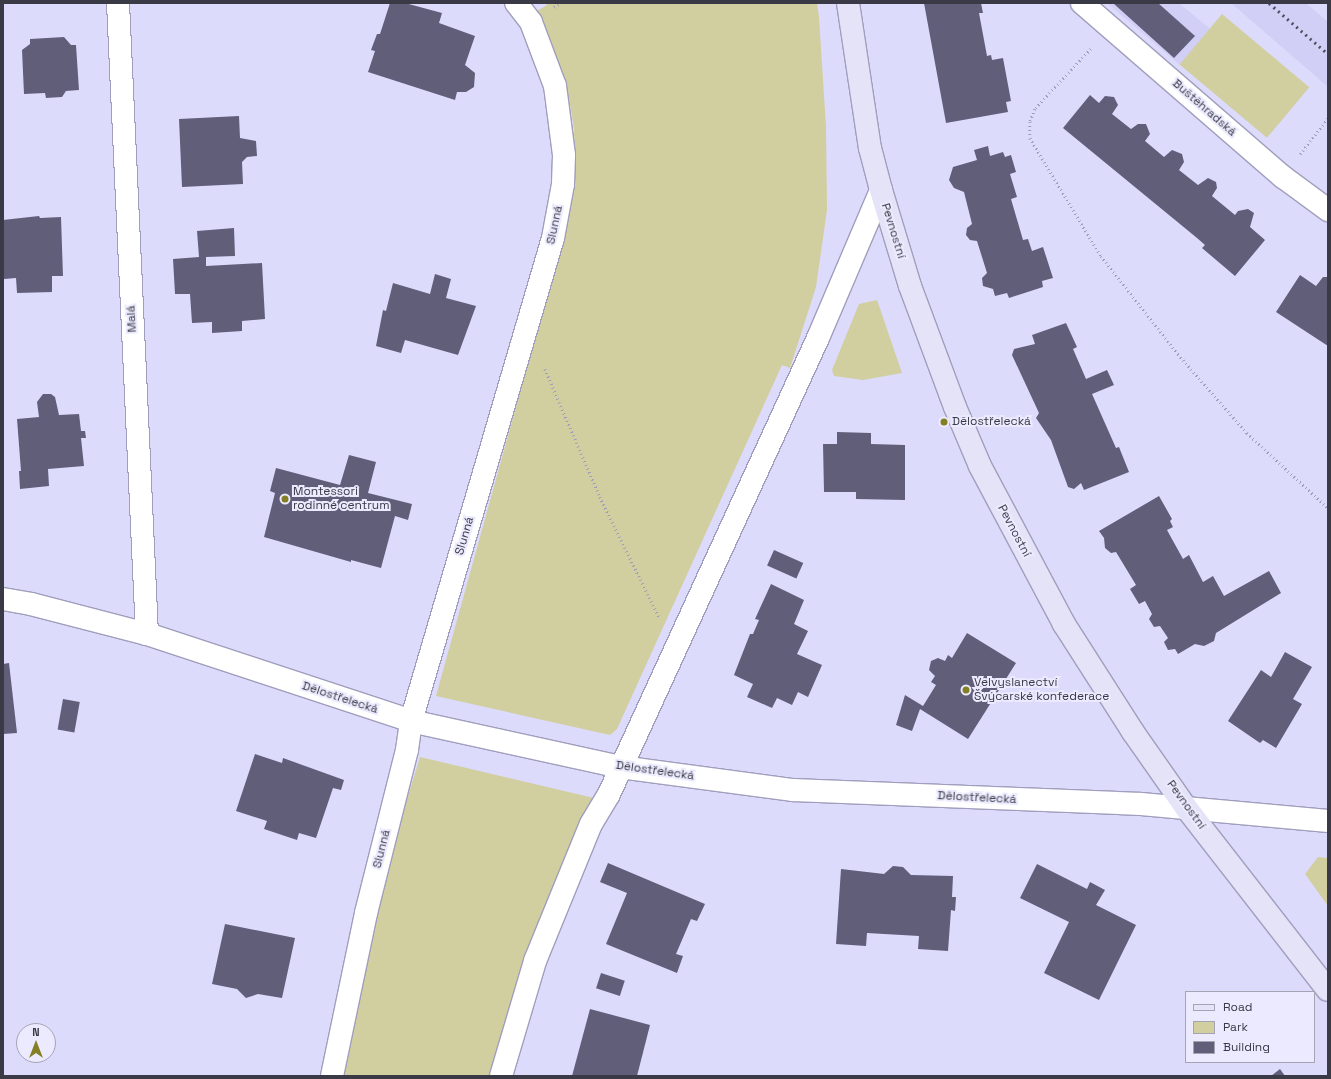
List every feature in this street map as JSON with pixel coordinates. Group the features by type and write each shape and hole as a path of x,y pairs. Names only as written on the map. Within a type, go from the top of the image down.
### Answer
{"street":[{"name":"Malá","path":"118,3 147,634"},
{"name":"Slunná","path":"332,1076 366,913 407,750 411,721 553,238 563,184 564,155 554,86 531,22 516,3"},
{"name":"Pevnostní","path":"848,3 870,148 881,190 910,286 955,407 984,473 1064,624 1133,732 1187,809 1328,990"},
{"name":"Buštěhradská","path":"1082,3 1283,177 1328,210"},
{"path":"501,1076 535,960 591,824 609,794 620,767 818,338 881,190"},
{"name":"Dělostřelecká","path":"3,599 31,604 147,634 411,721 620,767 793,790 1141,804 1328,821"}],"path":[{"path":"1110,28 1035,109 1030,122 1030,138 1101,256 1178,354 1247,433 1328,508"},
{"path":"1305,147 1328,118"},
{"path":"544,367 600,497 660,618"}],"shaded area":[{"path":"1107,3 1179,3 1210,29 1180,65"},
{"path":"1231,3 1306,3 1328,22 1328,87"}],"green space":[{"path":"545,3 817,3 819,17 826,127 827,210 816,287 790,368 782,365 617,729 610,735 436,696 571,208 575,182 574,128 566,81 537,11 547,5"},
{"path":"1222,14 1309,87 1267,138 1180,65"},
{"path":"877,300 902,373 863,380 834,376 832,370 859,304"},
{"path":"420,757 594,798 493,1076 340,1076 358,986 403,812"},
{"path":"1318,857 1328,858 1328,906 1305,874"}],"building":[{"path":"390,3 405,3 442,13 439,23 475,36 465,65 475,73 474,87 466,92 457,92 455,100 368,72 375,51 371,50 377,34 380,34"},
{"path":"924,3 981,3 983,13 979,13 987,56 991,55 992,60 1003,58 1011,101 1006,102 1008,112 946,123"},
{"path":"1113,3 1158,3 1195,36 1174,58"},
{"path":"64,37 71,45 76,45 79,90 66,91 62,97 46,98 45,93 24,94 22,50 30,44 30,39"},
{"path":"1090,95 1099,103 1105,96 1114,97 1118,105 1112,114 1131,129 1138,124 1146,124 1150,134 1145,141 1164,157 1172,150 1182,154 1184,162 1179,170 1198,185 1208,178 1216,182 1217,188 1212,196 1235,215 1238,211 1248,209 1254,213 1250,227 1265,240 1235,276 1202,248 1205,245 1197,238 1063,128"},
{"path":"239,116 240,138 256,141 257,156 247,157 242,162 243,184 182,187 179,119"},
{"path":"988,146 990,156 1003,152 1005,157 1011,155 1016,172 1010,174 1017,197 1011,199 1023,240 1028,239 1032,251 1043,247 1053,278 1042,281 1043,287 1009,298 1007,293 995,296 993,289 983,286 982,278 987,273 977,241 970,240 966,235 967,228 972,224 964,192 954,188 949,180 953,167 977,160 974,150"},
{"path":"39,216 40,218 61,217 63,276 52,276 52,292 17,293 16,278 4,279 3,220"},
{"path":"234,228 235,256 206,257 206,266 262,263 265,319 242,321 242,331 212,333 212,322 192,323 190,294 175,294 173,259 199,257 197,231"},
{"path":"435,274 451,279 446,298 476,306 458,355 405,340 401,353 376,346 383,310 386,311 393,283 430,294"},
{"path":"1300,275 1316,286 1323,277 1328,277 1328,346 1276,312"},
{"path":"1066,323 1077,347 1073,349 1086,379 1107,370 1114,385 1092,394 1116,448 1119,447 1129,472 1084,490 1081,483 1074,489 1068,487 1051,440 1036,418 1039,413 1012,355 1014,349 1035,344 1032,335"},
{"path":"43,394 51,394 55,397 59,415 79,414 81,431 85,431 86,438 81,438 84,466 48,469 49,486 20,489 19,471 21,471 17,419 39,417 37,402"},
{"path":"837,432 871,433 871,444 905,445 905,500 856,499 856,492 824,492 823,444 837,444"},
{"path":"349,455 376,462 368,493 412,504 408,520 395,516 381,568 351,560 351,562 264,537 275,493 270,491 276,468 340,485"},
{"path":"1159,496 1172,519 1170,521 1173,527 1167,530 1183,559 1189,555 1203,582 1213,576 1224,596 1269,571 1281,593 1216,633 1214,641 1204,646 1195,644 1178,654 1175,649 1168,650 1164,642 1168,638 1160,626 1154,627 1149,619 1152,614 1145,601 1139,604 1130,589 1136,585 1116,552 1111,553 1105,548 1104,538 1099,531"},
{"path":"774,550 803,563 796,579 767,566"},
{"path":"771,584 804,600 794,624 808,631 797,654 822,665 808,697 798,692 792,705 777,698 772,708 747,697 753,684 734,675 750,634 753,634 759,620 755,619"},
{"name":"Velvyslanectví Švýcarské konfederace","path":"967,633 1016,663 968,739 920,709 912,731 896,725 905,695 923,706 936,685 931,682 935,676 929,670 931,661 938,658 945,661 948,655 952,658"},
{"path":"1285,652 1312,667 1293,699 1302,704 1276,748 1263,740 1260,743 1228,721 1261,670 1271,677"},
{"path":"9,663 17,733 3,734 3,664"},
{"path":"63,699 80,702 74,732 58,730"},
{"path":"255,754 282,763 283,758 344,780 341,790 333,788 316,838 299,833 297,840 264,829 267,821 236,811"},
{"path":"608,863 705,904 697,921 691,919 676,954 683,956 677,973 606,944 627,893 600,882"},
{"path":"1037,864 1087,889 1090,882 1105,890 1096,905 1136,925 1099,1000 1044,973 1069,922 1020,898"},
{"path":"893,866 903,867 911,875 953,876 952,897 956,897 955,911 951,910 948,951 918,949 919,936 867,933 866,946 836,944 841,869 884,874"},
{"path":"225,924 295,938 282,998 258,994 246,998 237,989 212,984"},
{"path":"601,973 625,981 620,996 596,988"},
{"path":"590,1009 650,1025 637,1076 572,1076"},
{"path":"1280,1069 1285,1076 1271,1076"}],"railway":[{"path":"1269,3 1328,54"}],"place":[{"name":"Dělostřelecká","path":"944,422"},
{"name":"Montessori rodinné centrum","path":"285,499"},
{"name":"Velvyslanectví Švýcarské konfederace","path":"966,690"}]}
